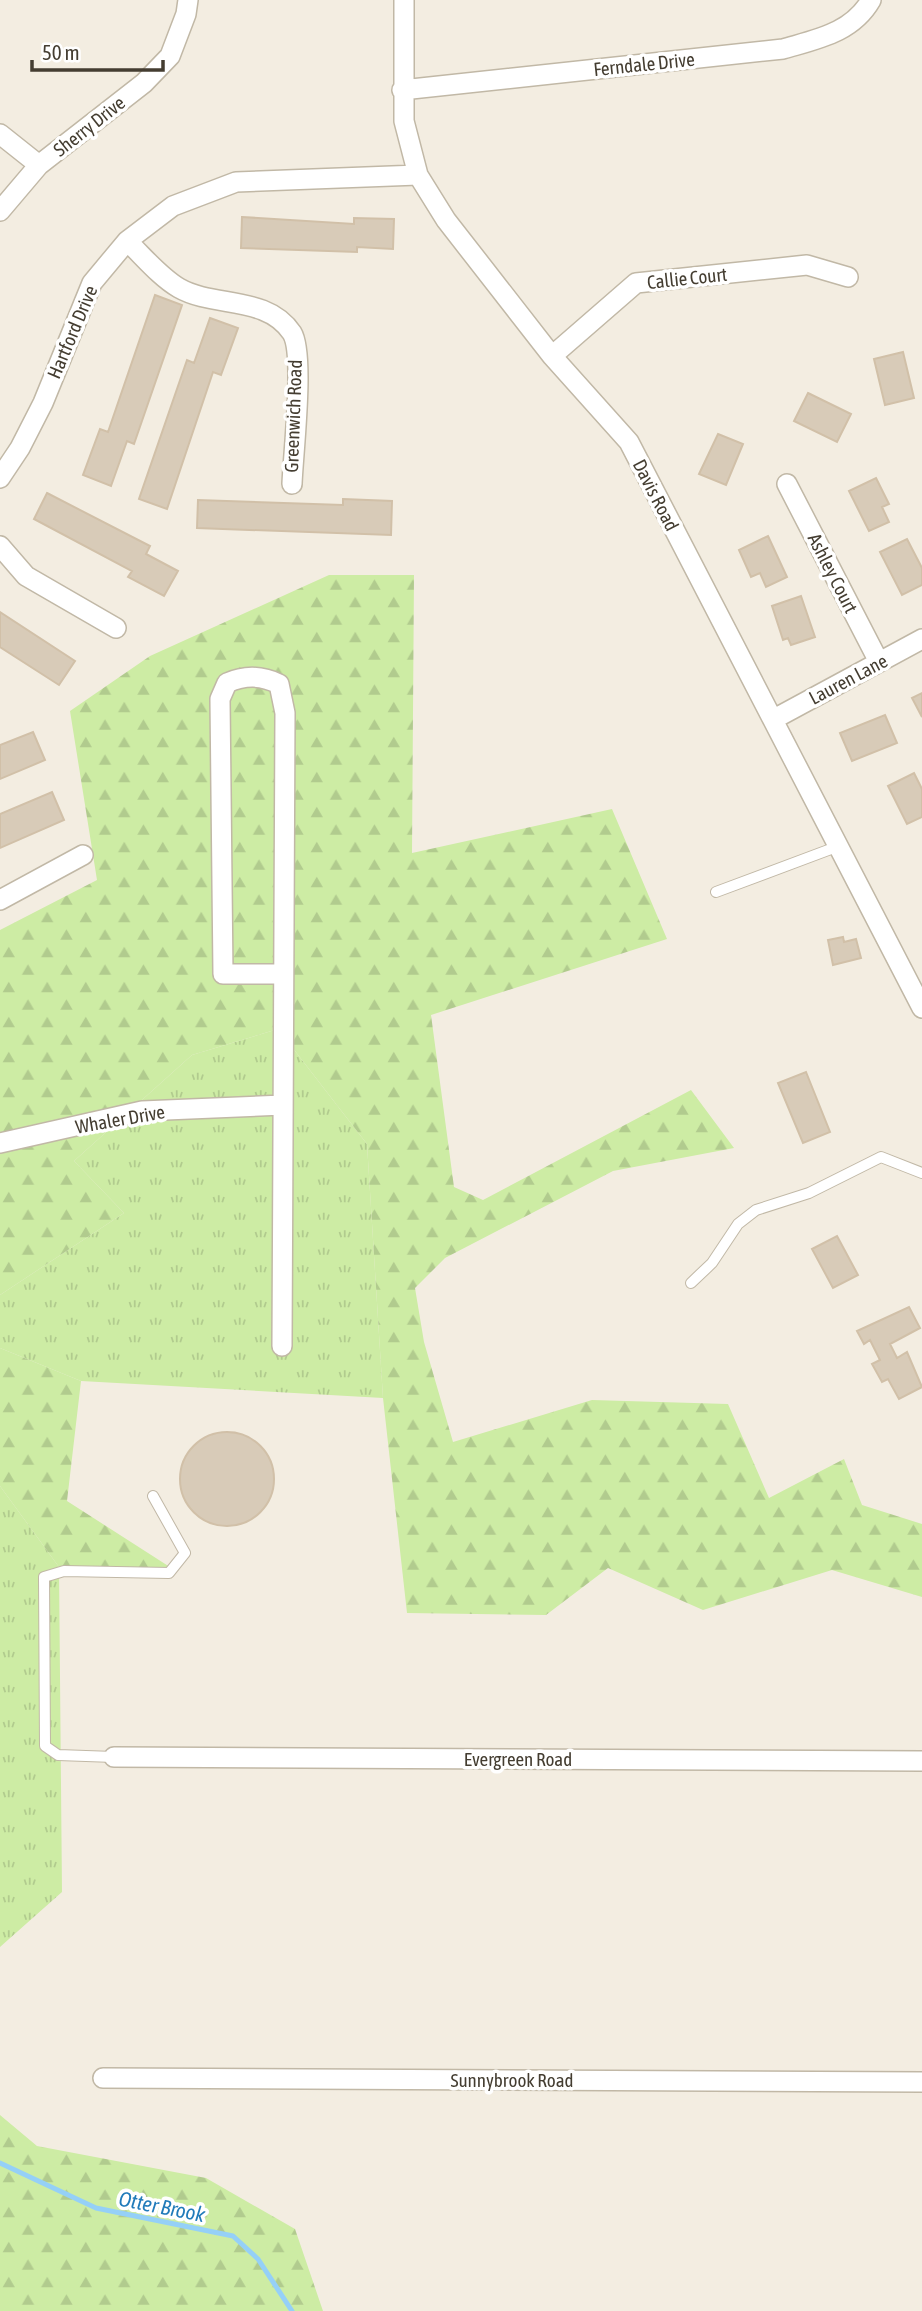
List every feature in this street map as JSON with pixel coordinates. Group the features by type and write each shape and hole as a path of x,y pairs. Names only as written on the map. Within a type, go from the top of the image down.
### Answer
{"street":[{"name":"Sherry Drive","path":"0,211 40,165 144,82 170,56 187,14 188,0"},
{"name":"Davis Road","path":"404,0 404,121 418,176 446,220 552,356 629,442 922,1008"},
{"name":"Ferndale Drive","path":"402,90 783,48 834,35 863,13 871,0"},
{"path":"0,134 40,165"},
{"name":"Hartford Drive","path":"0,478 20,448 43,403 92,283 127,241 173,206 236,182 418,176"},
{"name":"Greenwich Road","path":"127,241 178,288 203,297 248,304 271,314 292,334 298,365 292,484"},
{"name":"Callie Court","path":"552,356 636,283 807,265 848,276"},
{"name":"Ashley Court","path":"787,484 879,662"},
{"path":"0,546 26,576 116,628"},
{"name":"Lauren Lane","path":"774,719 922,639"},
{"path":"282,1346 285,713 279,684 265,677 241,677 227,682 220,699 223,974 283,974"},
{"path":"0,900 83,855"},
{"name":"Whaler Drive","path":"0,1143 142,1111 283,1105"},
{"name":"Evergreen Road","path":"114,1757 922,1761"},
{"name":"Sunnybrook Road","path":"103,2078 922,2082"}],"lane":[{"path":"716,892 839,846"},
{"path":"691,1283 712,1263 738,1224 756,1210 809,1193 881,1157 922,1173"},
{"path":"114,1757 58,1755 45,1746 44,1577 64,1572 169,1573 185,1553 153,1496"}],"green space":[{"path":"329,575 414,575 412,853 612,809 667,939 431,1015 454,1187 483,1200 691,1090 734,1148 613,1171 445,1258 415,1288 424,1342 453,1442 592,1400 728,1404 769,1498 844,1459 862,1505 922,1524 922,1597 832,1570 703,1610 608,1568 546,1615 407,1613 383,1398 367,1144 278,1029 192,1055 74,1161 124,1213 0,1295 0,930 97,880 70,711 150,656"},
{"path":"278,1029 367,1144 383,1398 81,1381 0,1348 0,1295 124,1213 74,1161 192,1055"},
{"path":"0,1348 81,1381 67,1501 173,1569 59,1567 0,1486"},
{"path":"0,1486 59,1567 62,1892 0,1947"},
{"path":"0,2115 37,2146 206,2178 295,2229 323,2311 0,2311"}],"building":[{"path":"242,217 354,224 354,218 394,219 393,249 357,247 357,252 241,248"},
{"path":"155,295 182,305 134,444 127,441 111,486 83,475 100,429 108,432"},
{"path":"210,318 238,328 221,375 213,372 167,509 139,499 187,360 194,363"},
{"path":"903,352 914,398 885,405 874,359"},
{"path":"808,393 851,414 837,442 794,421"},
{"path":"718,434 743,444 726,485 699,474"},
{"path":"876,478 889,504 882,507 889,522 869,531 849,491"},
{"path":"47,493 150,546 146,554 178,571 164,596 128,577 132,571 34,519"},
{"path":"343,499 392,501 391,535 197,528 198,500 343,505"},
{"path":"768,536 787,577 766,587 760,573 751,577 739,550"},
{"path":"907,539 922,568 922,585 902,595 880,552"},
{"path":"801,596 815,637 791,645 788,638 783,640 772,606"},
{"path":"0,612 75,661 59,685 0,647"},
{"path":"922,693 922,717 912,698"},
{"path":"885,715 897,743 852,761 840,733"},
{"path":"33,732 45,760 0,779 0,745"},
{"path":"914,773 922,789 922,817 907,824 888,786"},
{"path":"52,792 64,820 0,848 0,814"},
{"path":"843,937 844,942 856,939 861,958 833,965 828,940"},
{"path":"806,1072 830,1132 803,1143 778,1083"},
{"path":"837,1236 858,1275 833,1288 812,1249"},
{"path":"909,1307 920,1328 890,1344 897,1358 907,1352 922,1387 899,1399 888,1379 882,1382 872,1364 880,1360 870,1340 864,1344 857,1331"},
{"path":"227,1432 245,1436 260,1446 270,1461 274,1479 270,1497 260,1512 245,1522 227,1526 209,1522 194,1512 184,1497 180,1479 184,1461 194,1446 209,1436"}],"waterway":[{"name":"Otter Brook","path":"0,2163 96,2208 233,2236 258,2259 292,2311"}]}
